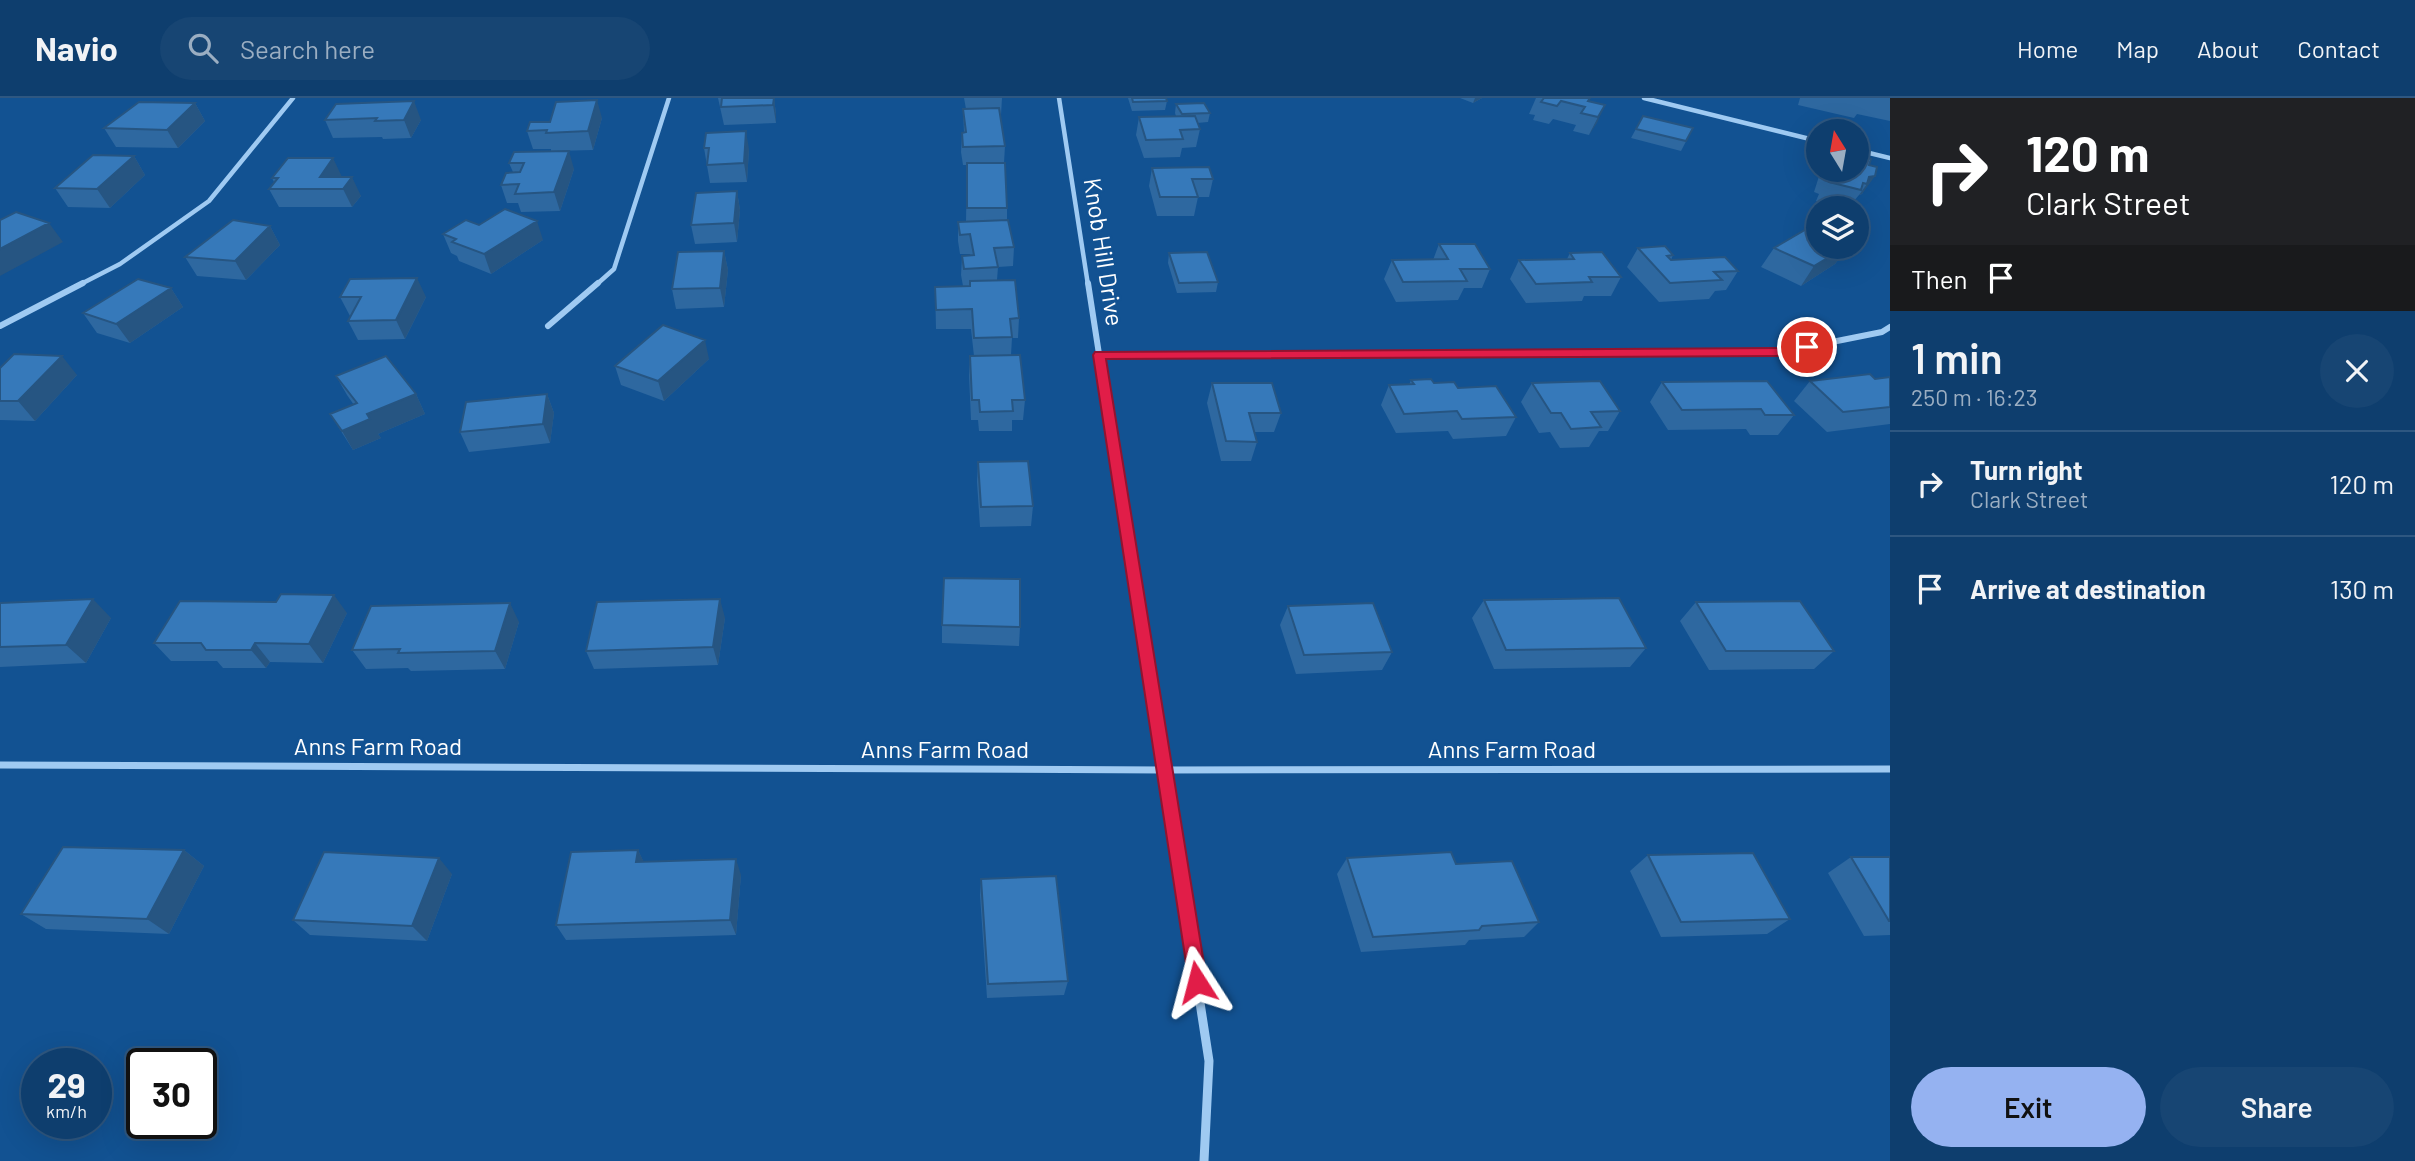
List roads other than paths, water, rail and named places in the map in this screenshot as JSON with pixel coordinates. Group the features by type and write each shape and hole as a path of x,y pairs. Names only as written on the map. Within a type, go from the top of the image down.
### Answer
{"street":[{"path":"0,326 120,264 209,201 293,98"},
{"path":"548,326 614,269 669,98"},
{"name":"Knob Hill Drive","path":"1059,98 1209,1061 1204,1161"},
{"path":"1644,98 1806,138"},
{"path":"1869,153 1890,158"},
{"path":"1100,355 1782,352 1882,332 1890,327"},
{"name":"Anns Farm Road","path":"0,765 1164,770 1890,769"}]}
